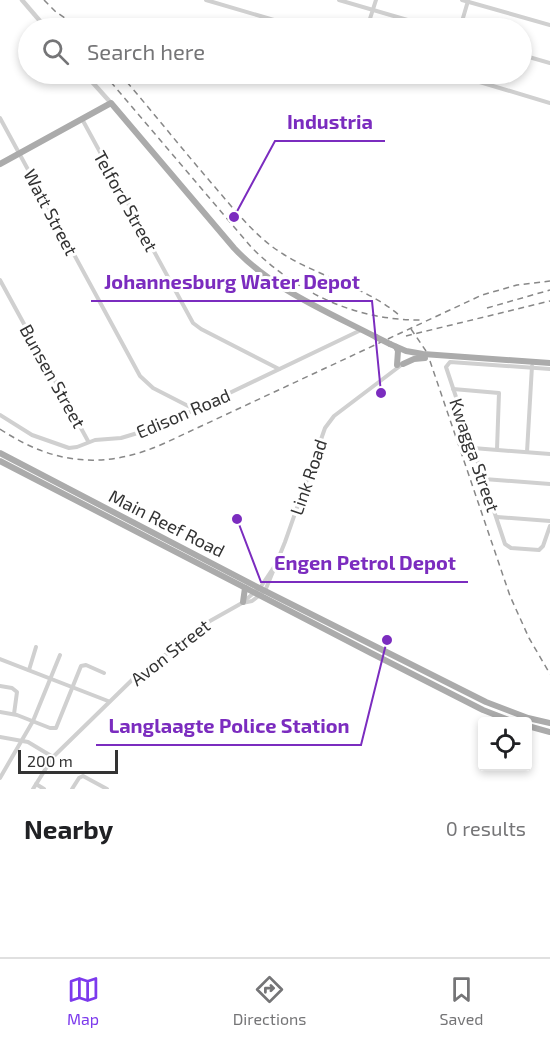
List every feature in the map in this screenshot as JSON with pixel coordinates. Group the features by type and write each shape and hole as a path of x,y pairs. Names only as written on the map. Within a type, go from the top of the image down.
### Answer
{"main road":[{"path":"0,164 111,103 234,248 253,267 283,288 406,352 532,365 550,363"},
{"path":"393,346 398,351 400,364 417,358 460,357"},
{"name":"Main Reef Road","path":"0,453 245,588 260,592 513,713 550,723"},
{"name":"Main Reef Road","path":"0,461 121,520 394,665 501,717"},
{"path":"243,603 245,588"},
{"path":"394,665 398,658"},
{"path":"411,673 414,666"},
{"path":"532,727 550,732"}],"street":[{"path":"22,0 37,18"},
{"path":"206,0 267,18"},
{"path":"339,0 401,18"},
{"path":"370,18 376,0"},
{"path":"462,0 526,18"},
{"path":"463,18 468,1"},
{"path":"532,20 550,25"},
{"path":"532,58 550,63"},
{"path":"94,84 111,103"},
{"path":"486,84 550,103"},
{"name":"Watt Street","path":"0,118 140,376 148,384 194,410"},
{"name":"Telford Street","path":"82,119 193,323 279,369"},
{"name":"Bunsen Street","path":"0,280 88,441"},
{"name":"Edison Road","path":"0,415 32,435 62,446 77,447 88,441 138,434 194,410 361,330"},
{"path":"400,364 402,353 406,352"},
{"name":"Kwagga Street","path":"532,365 450,362 446,366 505,544 512,548 535,550 543,546 550,526"},
{"name":"Link Road","path":"260,592 275,566 325,428 334,417 400,364"},
{"path":"527,452 532,365 550,369"},
{"path":"453,389 499,393 497,449"},
{"path":"473,448 550,454"},
{"path":"484,479 550,484"},
{"path":"496,517 550,520"},
{"name":"Avon Street","path":"33,789 53,757 134,679 210,621 260,592"},
{"path":"29,670 36,647"},
{"path":"0,778 2,771 24,740 60,655"},
{"path":"0,659 109,702"},
{"path":"0,712 14,714 52,728 57,727 82,665 104,673"},
{"path":"0,686 14,689 17,692 14,714"},
{"path":"0,737 24,740 53,757"},
{"path":"72,789 81,776 107,789"},
{"path":"36,784 44,789"}],"railway":[{"path":"44,0 65,18"},
{"path":"113,84 252,248 289,279 330,302 352,310 375,316 423,320"},
{"path":"128,84 235,211 274,248 305,266 369,295 399,315"},
{"path":"0,429 40,450 80,460 101,460 143,452 482,295 517,285 550,281"},
{"path":"487,308 550,290"},
{"path":"406,336 550,301"},
{"path":"411,329 426,351"},
{"path":"430,361 510,596 529,638 550,674"}],"place":[{"name":"Industria","path":"234,217"},
{"name":"Johannesburg Water Depot","path":"381,393"},
{"name":"Engen Petrol Depot","path":"237,519"},
{"name":"Langlaagte Police Station","path":"387,640"}]}
